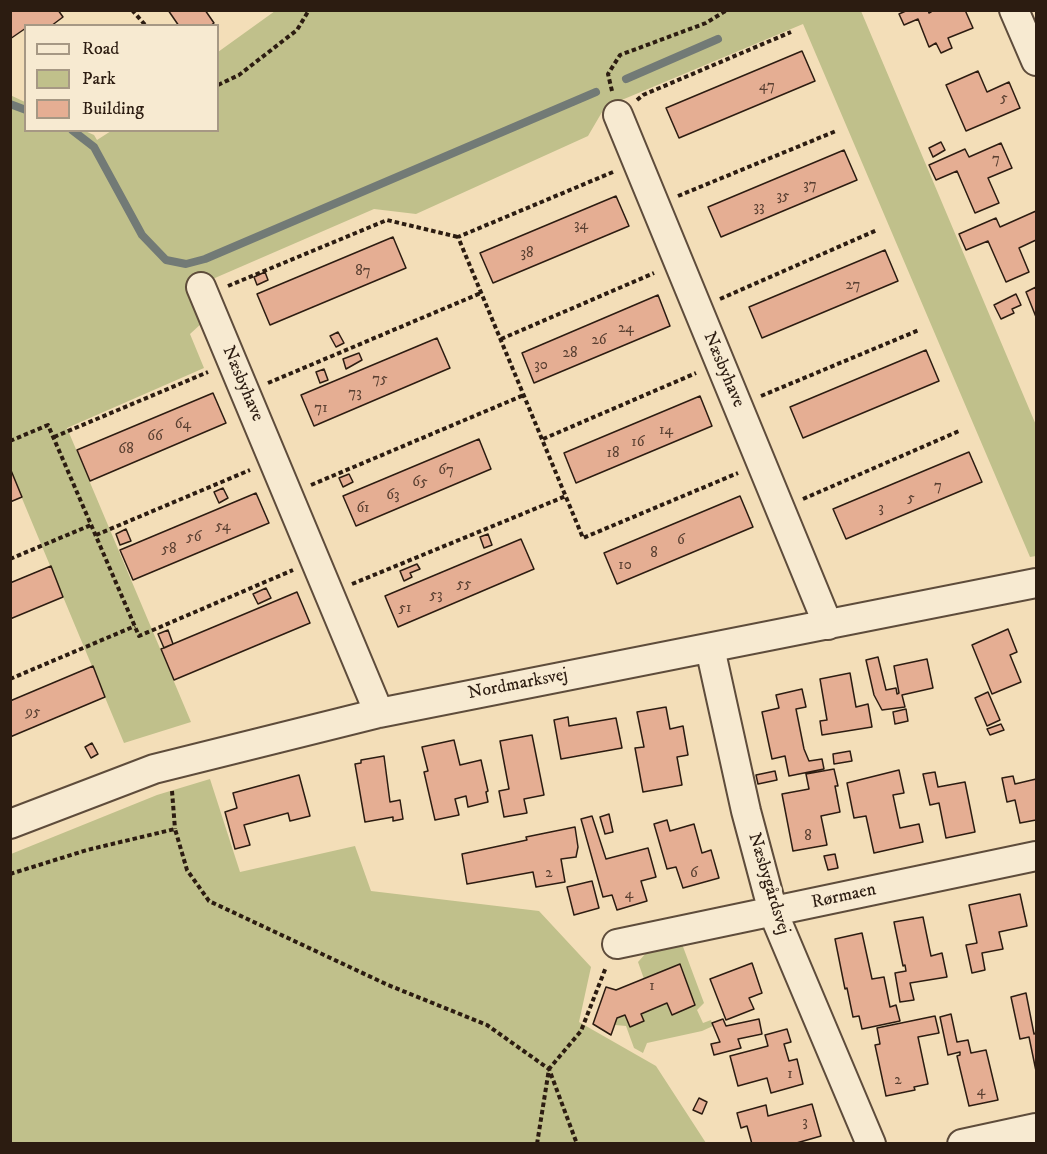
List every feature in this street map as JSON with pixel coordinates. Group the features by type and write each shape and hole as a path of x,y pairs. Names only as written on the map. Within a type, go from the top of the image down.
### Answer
{"street":[{"path":"1014,10 1036,61"},
{"name":"Næsbyhave","path":"618,115 828,625"},
{"name":"Næsbyhave","path":"203,292 379,713"},
{"name":"Nordmarksvej","path":"10,824 169,764 379,713 1036,583"},
{"name":"Næsbygårdsvej","path":"710,648 746,811 773,912 871,1143"},
{"name":"Rørmaen","path":"610,957 773,912 1036,856"},
{"path":"962,1143 1036,1128"}],"path":[{"path":"132,10 144,24"},
{"path":"219,85 239,75 297,30 309,10"},
{"path":"727,10 706,23 620,55 609,74 618,115 643,95 791,32"},
{"path":"655,205 836,131"},
{"path":"203,292 387,220 458,237 637,162"},
{"path":"698,309 877,230"},
{"path":"458,237 584,538 761,463"},
{"path":"501,339 679,262"},
{"path":"245,393 482,293"},
{"path":"738,406 919,330"},
{"path":"54,437 232,361"},
{"path":"543,439 720,362"},
{"path":"288,494 524,395"},
{"path":"10,441 48,425 139,636 316,561"},
{"path":"780,509 960,431"},
{"path":"96,535 273,460"},
{"path":"329,593 566,496"},
{"path":"10,559 91,525"},
{"path":"10,679 135,626"},
{"path":"169,764 175,829 187,870 209,901 388,985 487,1025 549,1070 576,1143"},
{"path":"10,874 87,850 175,829"},
{"path":"537,1143 549,1070 581,1031 610,957"}],"green space":[{"path":"275,11 861,11 1036,425 1036,556 1030,557 803,24 605,107 588,136 416,214 374,209 208,281 202,323 190,334 204,368 67,428 191,722 124,743 11,472 10,95 24,102 24,132 87,132 94,135 97,140 109,132 219,132 219,51"},
{"path":"210,779 240,872 355,846 371,891 539,911 591,967 579,1022 656,1066 706,1143 11,1143 11,854 157,795"},
{"path":"682,944 704,1003 697,1010 703,1023 711,1020 713,1026 702,1031 647,1043 643,1053 634,1048 626,1026 615,1025 617,1018 625,1015 631,1027 644,1021 641,1014 667,1003 672,1014 695,1005 681,964 644,979 638,962 647,952"}],"building":[{"path":"10,10 58,10 63,17 54,24 24,24 24,29 10,39"},
{"path":"168,10 205,10 214,23 213,24 178,24"},
{"path":"908,10 928,10 929,13 934,10 965,10 973,28 948,38 952,48 941,53 936,43 929,47 918,19 904,25 899,14"},
{"path":"802,51 815,81 679,138 666,108"},
{"path":"978,71 987,92 1009,82 1020,108 966,131 946,85"},
{"path":"941,142 945,150 933,157 929,148"},
{"path":"1001,143 1012,168 988,178 999,203 975,213 957,171 936,180 929,165 965,149 969,157"},
{"path":"844,150 857,180 721,237 708,207"},
{"path":"616,196 629,226 493,283 480,253"},
{"path":"1036,211 1036,240 1019,248 1029,272 1006,282 988,241 966,250 959,234 996,218 1000,227"},
{"path":"393,237 406,268 270,325 257,294"},
{"path":"885,250 898,281 762,338 749,307"},
{"path":"265,272 268,280 257,285 254,277"},
{"path":"1036,287 1036,317 1026,292"},
{"path":"1016,294 1021,305 1012,309 1014,313 1001,319 994,305"},
{"path":"658,295 670,326 534,383 522,353"},
{"path":"338,332 344,343 336,347 330,336"},
{"path":"437,338 450,368 314,426 301,395"},
{"path":"926,350 939,381 803,438 790,407"},
{"path":"359,353 362,360 346,369 343,359"},
{"path":"324,369 328,380 320,383 316,372"},
{"path":"213,393 226,423 90,481 77,450"},
{"path":"700,396 712,426 576,483 564,453"},
{"path":"479,439 491,469 356,526 343,496"},
{"path":"969,452 982,482 846,539 833,509"},
{"path":"10,468 22,497 10,502"},
{"path":"349,474 353,482 343,487 339,478"},
{"path":"223,488 228,498 219,503 214,492"},
{"path":"256,493 269,523 133,580 120,550"},
{"path":"740,496 753,527 617,584 604,553"},
{"path":"126,529 131,541 120,545 116,534"},
{"path":"488,534 492,545 484,548 480,537"},
{"path":"521,539 534,569 398,627 385,596"},
{"path":"417,564 420,569 410,573 412,577 404,581 400,571"},
{"path":"51,566 63,597 10,619 10,583"},
{"path":"266,588 271,598 258,604 253,594"},
{"path":"297,592 310,623 174,680 161,649"},
{"path":"1008,629 1017,652 1010,655 1021,682 992,694 972,645"},
{"path":"168,630 173,644 164,648 158,634"},
{"path":"878,657 886,690 896,688 897,694 899,693 894,666 927,659 933,688 902,695 905,707 882,710 874,695 866,660"},
{"path":"93,666 105,697 10,737 10,701"},
{"path":"850,673 856,707 868,704 872,727 822,735 820,721 827,720 820,679"},
{"path":"802,689 806,707 796,709 804,749 809,761 822,759 824,769 789,776 785,756 772,759 762,712 779,708 776,695"},
{"path":"988,692 1000,720 987,726 975,698"},
{"path":"666,707 670,729 683,726 688,755 677,757 682,785 643,792 635,748 644,747 637,712"},
{"path":"906,709 908,721 895,724 893,712"},
{"path":"568,717 569,726 616,718 622,748 561,759 554,720"},
{"path":"1001,724 1004,730 990,735 987,729"},
{"path":"532,735 544,795 524,799 527,813 504,817 499,791 509,789 500,741"},
{"path":"454,740 460,765 481,760 488,791 486,792 488,802 468,807 466,796 455,799 459,815 435,820 424,772 428,771 422,747"},
{"path":"92,743 98,754 91,758 85,747"},
{"path":"850,751 852,761 834,764 833,754"},
{"path":"384,756 390,802 400,800 403,819 393,821 393,817 365,822 355,764 361,763 361,760"},
{"path":"834,769 840,812 821,816 827,845 793,851 782,794 809,789 806,774"},
{"path":"899,770 904,793 893,795 900,828 919,824 923,842 874,853 866,816 854,818 847,783"},
{"path":"775,771 777,780 758,784 756,775"},
{"path":"935,772 938,787 965,782 975,832 946,838 939,803 930,805 923,774"},
{"path":"299,775 310,816 290,821 288,813 244,825 250,845 235,849 225,812 237,808 233,793"},
{"path":"1013,776 1015,784 1036,779 1036,820 1020,823 1015,800 1007,802 1002,778"},
{"path":"609,814 613,832 605,834 600,817"},
{"path":"592,816 606,859 648,848 656,877 641,881 647,901 617,910 612,895 603,897 581,819"},
{"path":"667,820 670,831 694,824 702,853 711,850 719,878 683,888 676,867 667,869 654,824"},
{"path":"575,827 578,847 576,857 561,859 565,882 536,887 533,872 467,884 462,854"},
{"path":"835,854 838,868 828,870 824,856"},
{"path":"592,881 599,908 574,915 567,887"},
{"path":"1020,894 1027,926 999,932 1003,949 982,953 985,970 972,973 966,945 977,943 969,905"},
{"path":"923,917 931,956 942,953 947,977 910,983 914,1000 900,1002 895,973 906,971 894,922"},
{"path":"862,933 872,979 884,977 890,1007 896,1005 900,1021 862,1029 859,1016 853,1017 835,939"},
{"path":"752,963 762,993 749,998 754,1009 726,1020 710,979"},
{"path":"680,964 695,1005 672,1015 667,1003 641,1014 644,1021 630,1027 625,1015 617,1018 611,1035 593,1024 606,987 616,990"},
{"path":"1026,993 1034,1034 1036,1033 1036,1071 1029,1037 1020,1039 1011,997"},
{"path":"951,1014 957,1042 968,1040 971,1053 986,1050 998,1100 969,1106 957,1056 960,1052 948,1055 940,1017"},
{"path":"935,1016 939,1033 918,1037 928,1084 914,1087 915,1090 886,1096 875,1045 880,1044 877,1028"},
{"path":"723,1019 726,1026 759,1019 762,1034 738,1039 741,1048 714,1055 711,1044 720,1042 712,1023"},
{"path":"787,1029 791,1042 784,1044 789,1061 797,1059 803,1084 771,1093 767,1078 738,1086 730,1056 768,1046 765,1035"},
{"path":"699,1098 707,1102 702,1114 693,1110"},
{"path":"812,1104 821,1136 793,1144 752,1144 747,1126 741,1128 737,1113 766,1105 768,1116"}],"waterway":[{"path":"626,79 718,39"},
{"path":"75,132 94,147 142,235 166,260 186,264 205,259 596,92"},
{"path":"10,104 24,109"}]}
